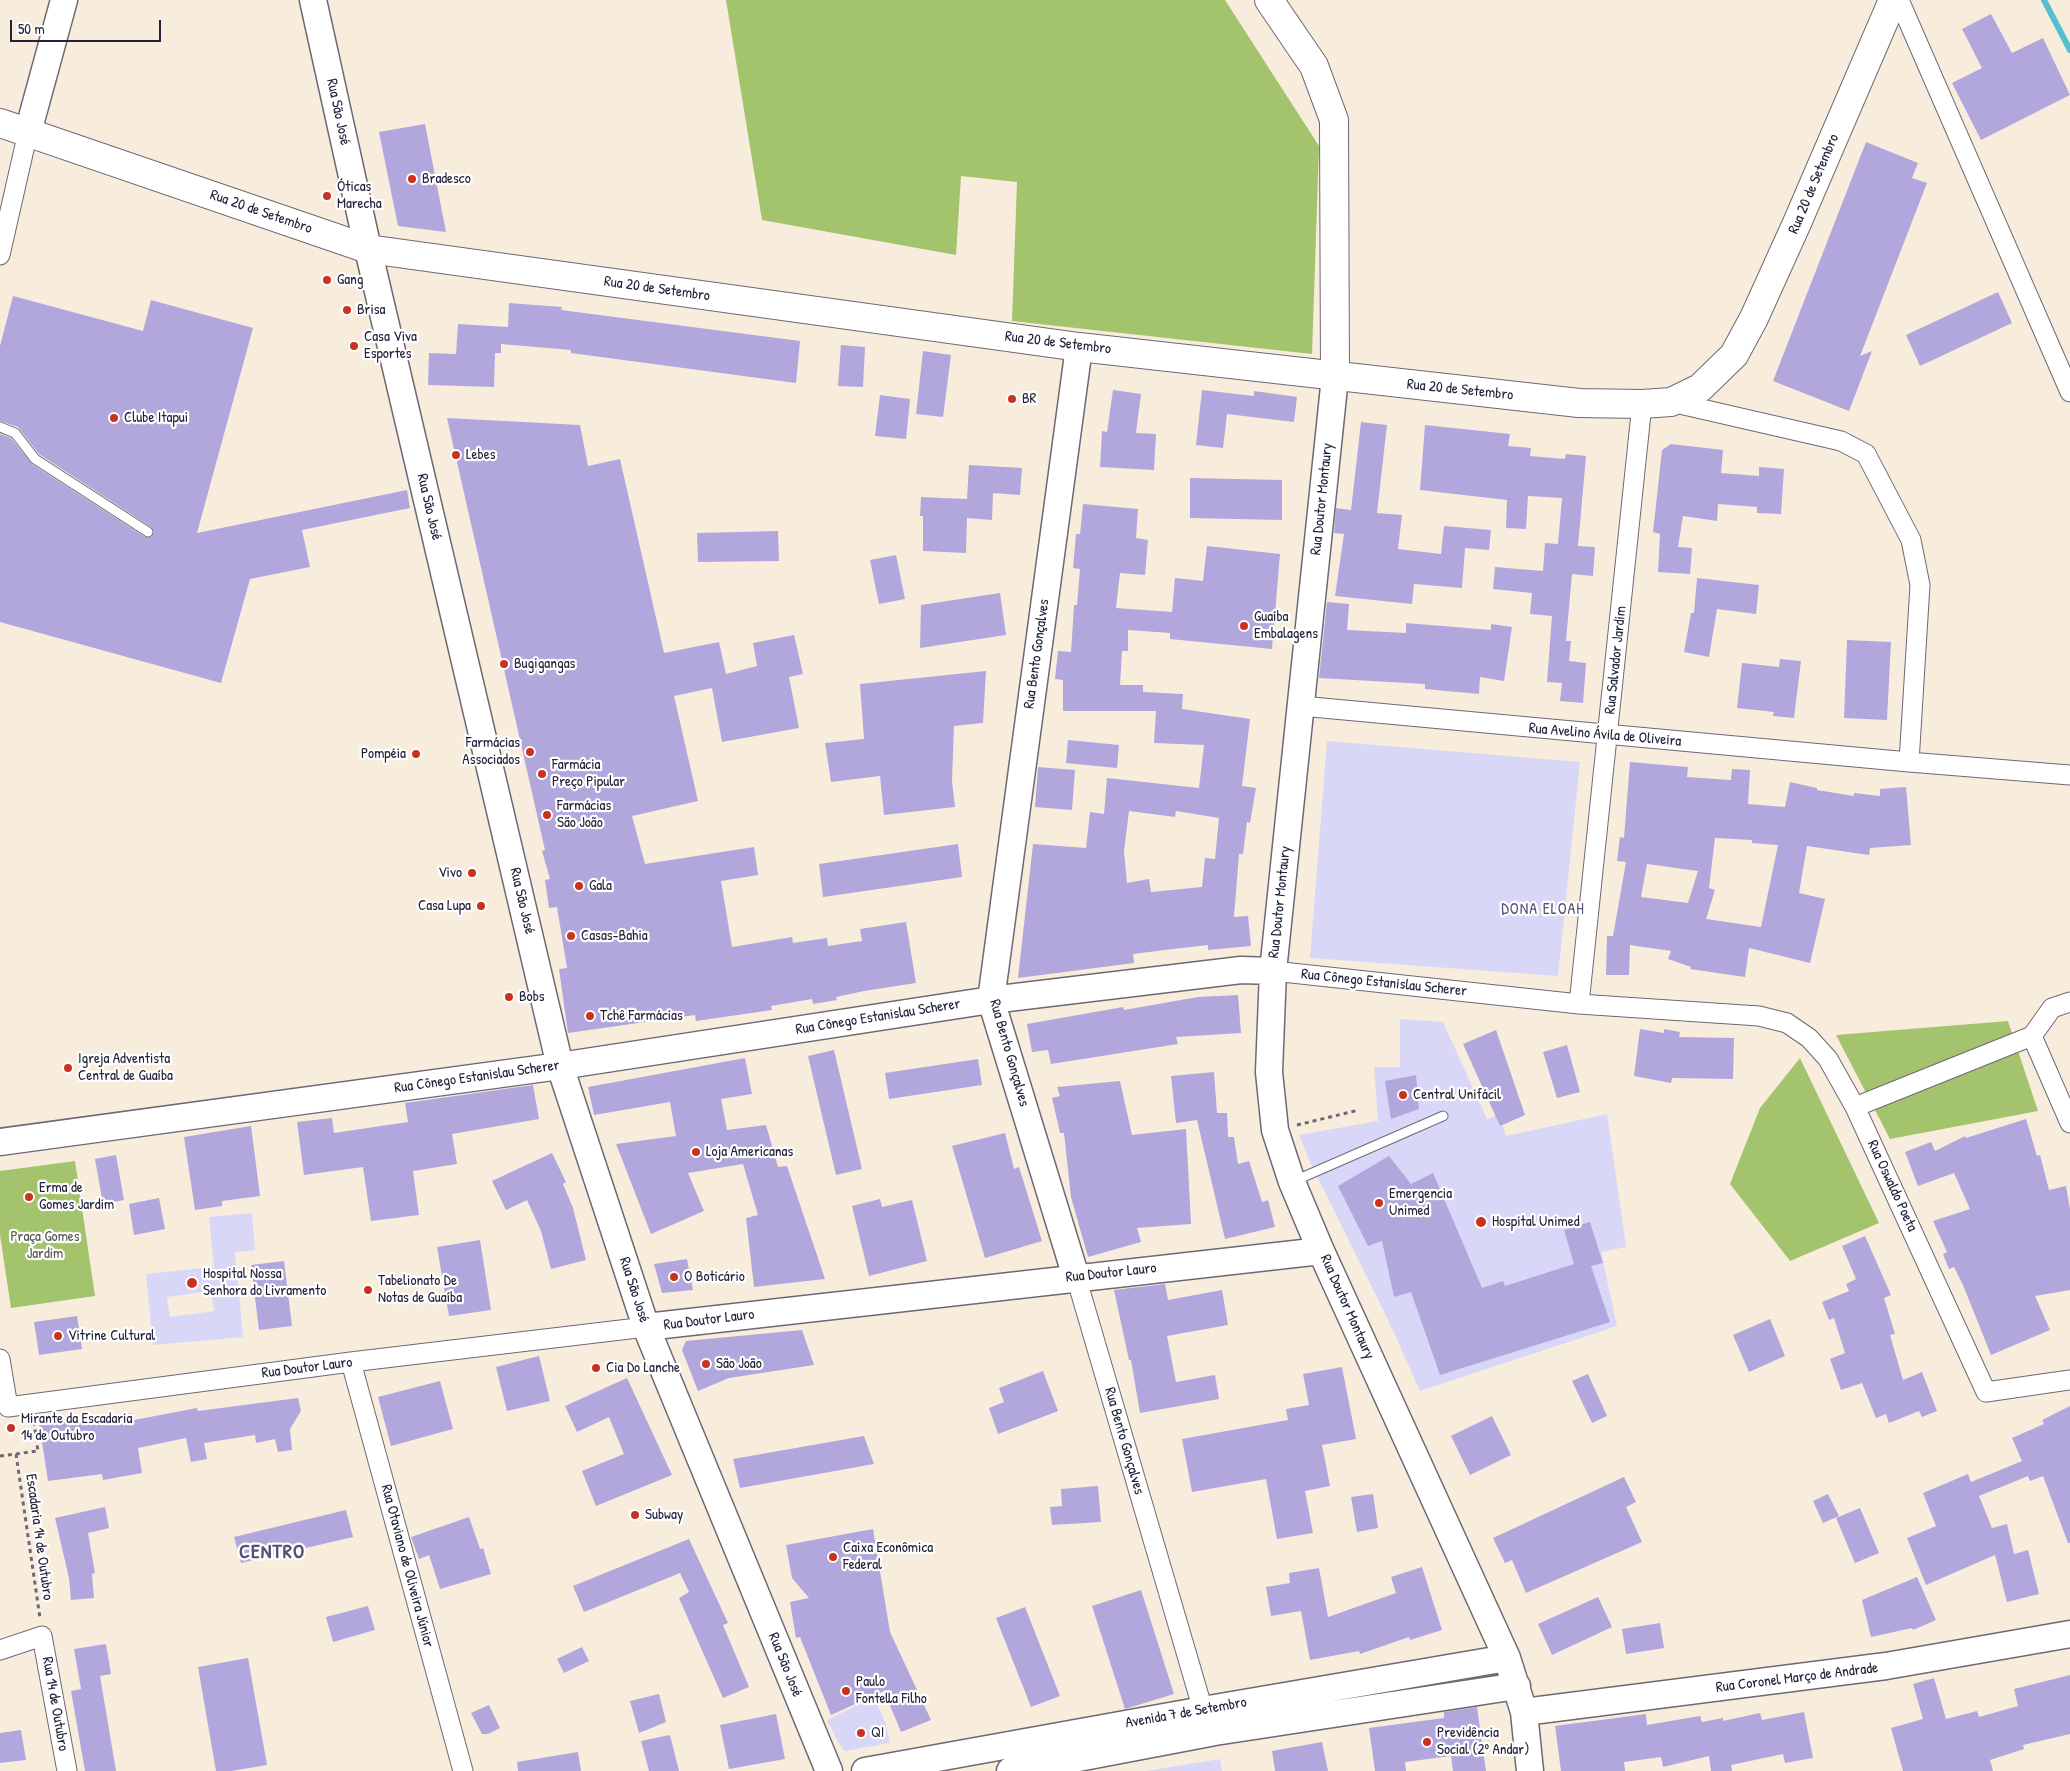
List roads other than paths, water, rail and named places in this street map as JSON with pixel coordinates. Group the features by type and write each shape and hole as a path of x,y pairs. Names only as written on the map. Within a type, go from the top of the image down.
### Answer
{"main road":[{"name":"Rua Doutor Montaury","path":"1270,0 1314,66 1334,120 1335,377"},
{"name":"Rua 20 de Setembro","path":"0,123 368,249 1079,347 1579,403 1642,404 1671,402 1700,388 1734,356 1754,318 1797,223 1893,0"}],"street":[{"path":"0,255 28,132 64,0"},
{"name":"Rua São José","path":"313,0 368,249 560,1066 646,1327 829,1771"},
{"path":"1899,0 2070,392"},
{"name":"Rua Bento Gonçalves","path":"1079,347 991,1000 1076,1277 1203,1710"},
{"name":"Rua Doutor Montaury","path":"1335,377 1273,971 1269,1072 1275,1130 1292,1182 1322,1251 1507,1658 1524,1712 1530,1771"},
{"path":"1671,402 1840,440 1866,454 1911,540 1920,585 1909,762"},
{"name":"Rua Salvador Jardim","path":"1579,1004 1642,404"},
{"name":"Rua Avelino Ávila de Oliveira","path":"1301,706 2070,775"},
{"name":"Rua Cônego Estanislau Scherer","path":"0,1142 560,1066 991,1000 1241,970 1273,971 1579,1004 1759,1016"},
{"path":"1855,1107 2032,1036 2052,1008 2070,1002"},
{"name":"Rua Oswaldo Poeta","path":"1759,1016 1787,1023 1809,1038 1828,1059 1855,1107 1986,1392 2070,1380"},
{"path":"2032,1036 2070,1123"},
{"name":"Rua Doutor Lauro","path":"0,1359 8,1407 351,1362 1076,1277 1322,1251"},
{"name":"Rua Otaviano de Oliveira Júnior","path":"351,1362 462,1771"},
{"name":"Rua Coronel Março de Andrade","path":"1524,1712 1886,1666 2070,1634"},
{"name":"Rua 14 de Outubro","path":"0,1650 42,1636 67,1771"},
{"name":"Avenida 7 de Setembro","path":"865,1771 1507,1658"},
{"name":"Avenida 7 de Setembro","path":"1010,1771 1215,1732 1517,1686"}],"lane":[{"path":"0,427 15,433 35,459 148,532"},
{"path":"1292,1182 1443,1116"}],"waterway":[{"path":"2044,0 2070,50"}],"place":[{"name":"Bradesco","path":"412,179"},
{"name":"Óticas Marecha","path":"327,196"},
{"name":"Gang","path":"327,280"},
{"name":"Brisa","path":"347,310"},
{"name":"Casa Viva Esportes","path":"354,346"},
{"name":"BR","path":"1012,399"},
{"name":"Clube Itapui","path":"114,418"},
{"name":"Lebes","path":"456,455"},
{"name":"Guaíba Embalagens","path":"1244,626"},
{"name":"Bugigangas","path":"504,664"},
{"name":"Farmácias Associados","path":"530,752"},
{"name":"Pompéia","path":"416,754"},
{"name":"Farmácia Preço Pipular","path":"542,774"},
{"name":"Farmácias São João","path":"547,815"},
{"name":"Vivo","path":"472,873"},
{"name":"Gala","path":"579,886"},
{"name":"Casa Lupa","path":"481,906"},
{"name":"Casas-Bahia","path":"571,936"},
{"name":"Bobs","path":"509,997"},
{"name":"Tchê Farmácias","path":"590,1016"},
{"name":"Igreja Adventista Central de Guaíba","path":"68,1068"},
{"name":"Central Unifácil","path":"1403,1095"},
{"name":"Loja Americanas","path":"696,1152"},
{"name":"Erma de Gomes Jardim","path":"29,1197"},
{"name":"Emergencia Unimed","path":"1379,1203"},
{"name":"Hospital Unimed","path":"1481,1222"},
{"name":"O Boticário","path":"674,1277"},
{"name":"Hospital Nossa Senhora do Livramento","path":"192,1283"},
{"name":"Tabelionato De Notas de Guaíba","path":"368,1290"},
{"name":"Vitrine Cultural","path":"58,1336"},
{"name":"São João","path":"706,1364"},
{"name":"Cia Do Lanche","path":"596,1368"},
{"name":"Mirante da Escadaria 14 de Outubro","path":"11,1428"},
{"name":"Subway","path":"635,1515"},
{"name":"Caixa Econômica Federal","path":"833,1557"},
{"name":"Paulo Fontella Filho","path":"846,1691"},
{"name":"QI","path":"861,1733"},
{"name":"Previdência Social (2º Andar)","path":"1427,1742"}],"district":[{"name":"DONA ELOAH","path":"1543,910"},
{"name":"CENTRO","path":"272,1553"}],"park label":[{"name":"Praça Gomes Jardim","path":"45,1246"}]}
